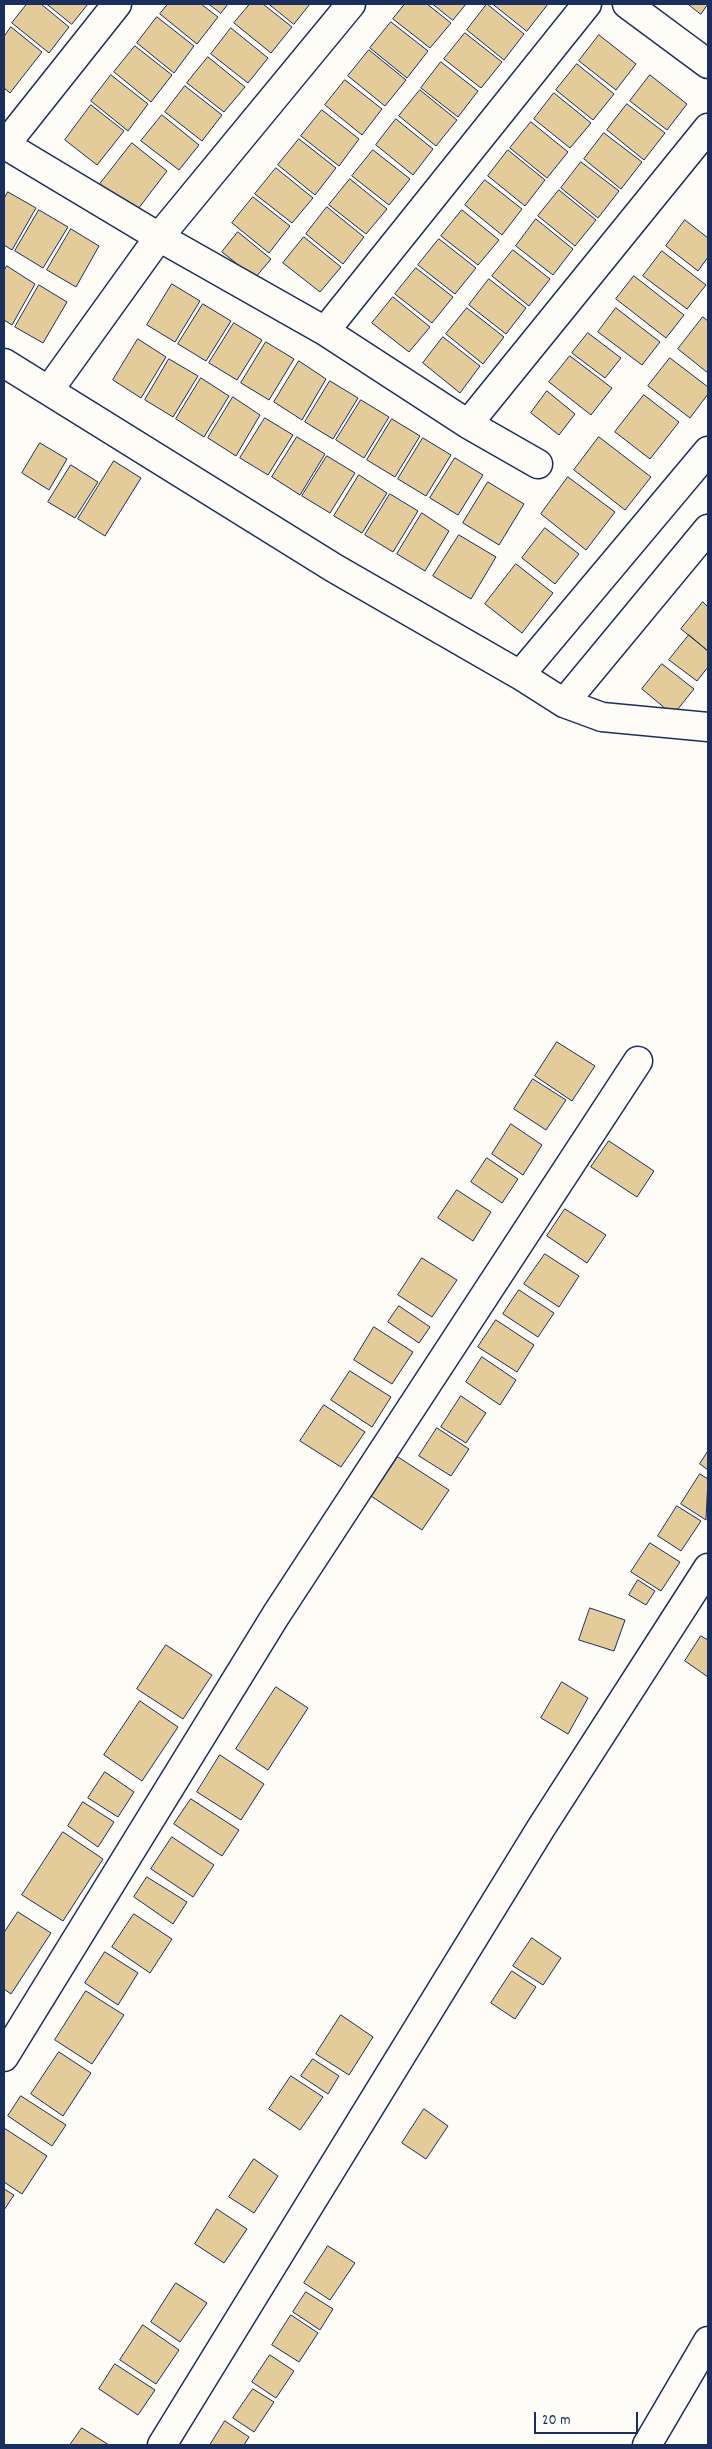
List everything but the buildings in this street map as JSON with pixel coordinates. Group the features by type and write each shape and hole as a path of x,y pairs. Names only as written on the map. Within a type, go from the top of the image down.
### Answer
{"street":[{"path":"117,4 5,145 159,237 325,331 468,424 538,464"},
{"path":"49,390 159,237 351,4"},
{"path":"325,331 587,4"},
{"path":"627,4 708,64"},
{"path":"468,424 708,128"},
{"path":"4,363 334,568 520,675 564,704 602,717 708,727"},
{"path":"520,675 708,451"},
{"path":"564,704 708,529"},
{"path":"4,2057 276,1615 638,1061"},
{"path":"162,2445 541,1828 708,1568"},
{"path":"646,2445 708,2341"}]}
